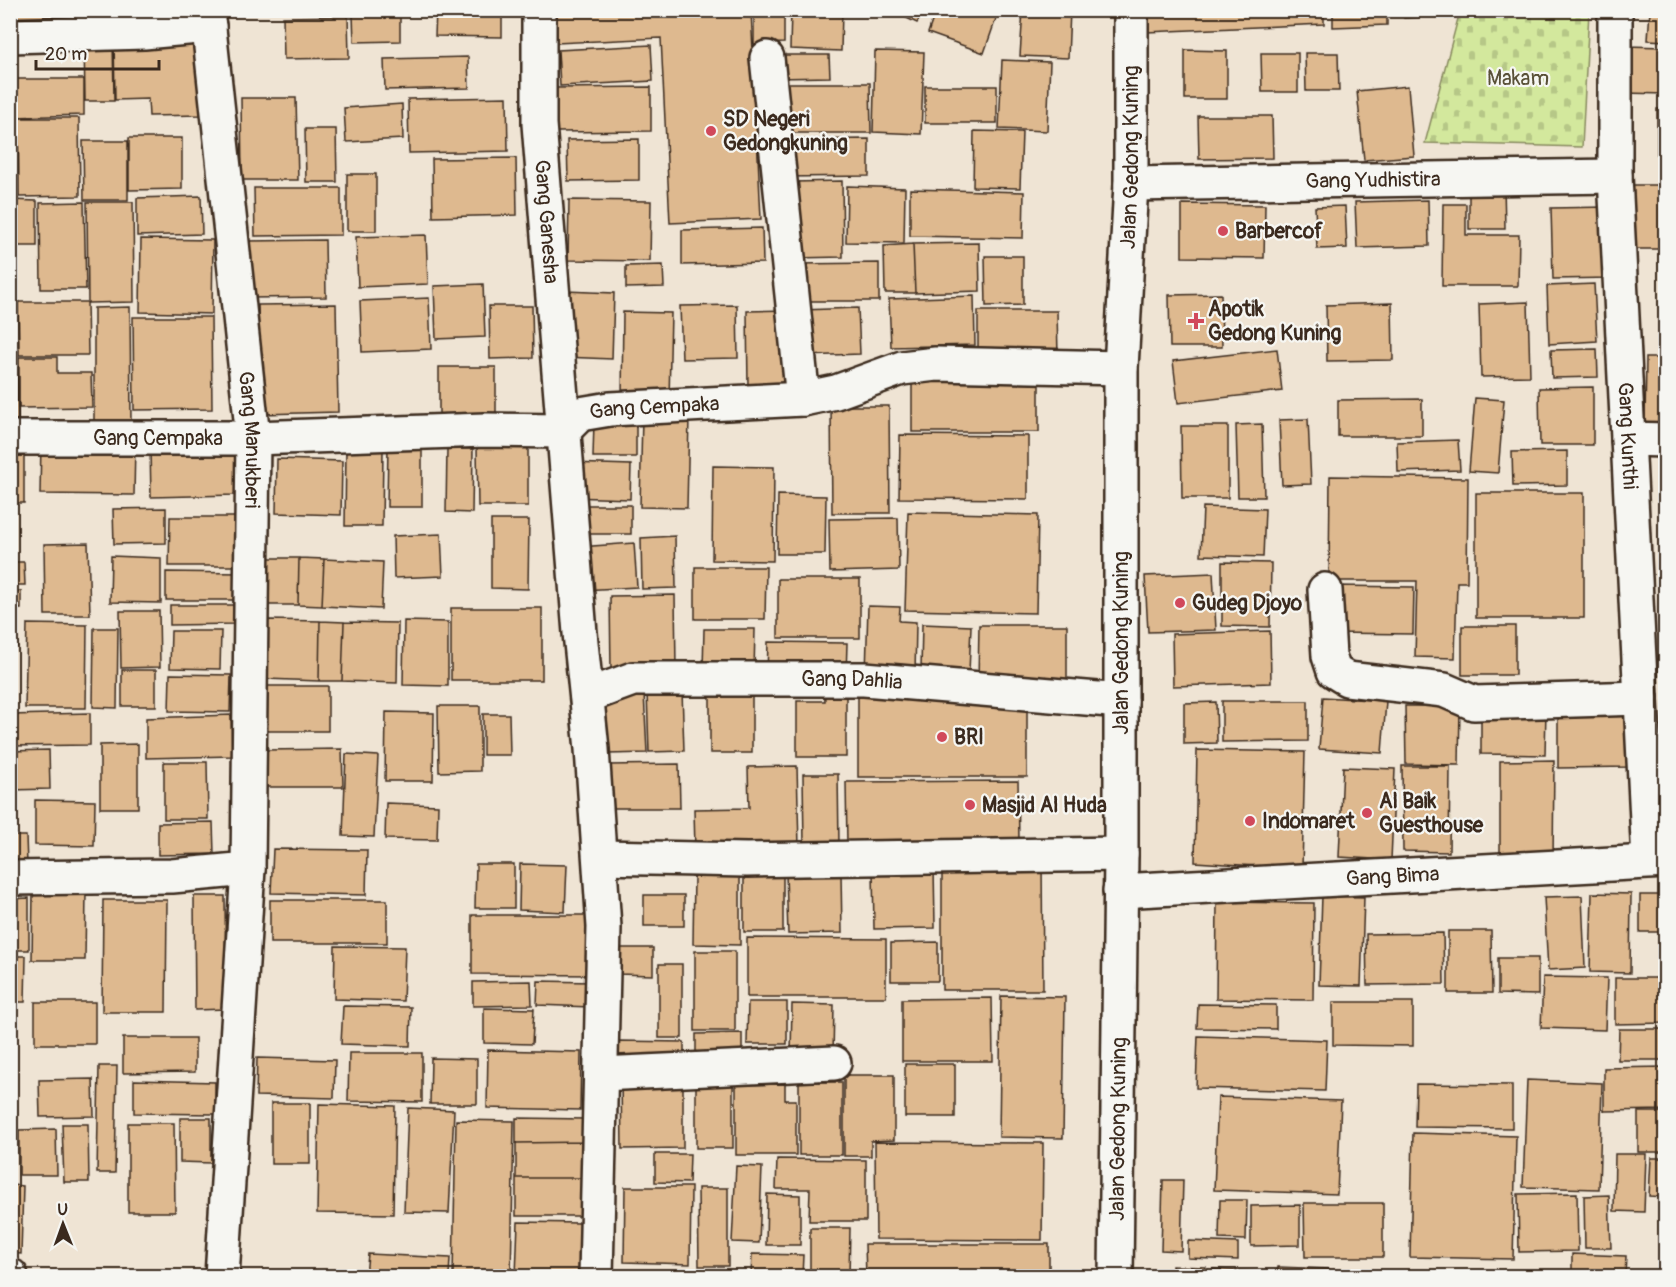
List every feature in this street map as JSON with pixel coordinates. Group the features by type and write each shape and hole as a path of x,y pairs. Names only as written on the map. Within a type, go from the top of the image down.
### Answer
{"street":[{"name":"Gang Ganesha","path":"539,10 539,124 604,927 596,1276"},
{"name":"Jalan Gedong Kuning","path":"1116,1276 1121,854 1122,368 1131,184 1131,10"},
{"name":"Gang Kunthi","path":"1615,10 1615,176 1628,440 1641,698 1657,861"},
{"path":"10,36 132,33 208,18"},
{"name":"Gang Manukberi","path":"208,18 253,438 248,870 222,1276"},
{"path":"768,58 803,399"},
{"name":"Gang Yudhistira","path":"1131,184 1615,176"},
{"name":"Gang Cempaka","path":"10,438 253,438 485,430 563,431 580,414 609,409 803,399 836,392 902,368 936,364 1122,368"},
{"path":"1628,440 1665,440"},
{"path":"1325,590 1329,656 1334,671 1347,679 1444,690 1474,703 1641,698"},
{"name":"Gang Dahlia","path":"587,696 633,679 864,679 1121,701"},
{"path":"600,857 747,860 1121,854"},
{"name":"Gang Bima","path":"1120,891 1657,861"},
{"path":"10,878 172,876 248,870"},
{"path":"601,1074 834,1063"}],"green space":[{"name":"Makam","path":"1460,11 1589,11 1582,147 1425,143"}],"building":[{"path":"10,10 57,10 57,18 10,18"},
{"path":"62,10 120,10 120,28 62,28"},
{"path":"436,10 502,10 502,37 435,36"},
{"name":"SD Negeri Gedongkuning","path":"555,10 751,10 761,219 670,223 661,38 556,43"},
{"path":"754,10 784,10 784,43 754,44"},
{"path":"791,10 842,10 841,51 790,49"},
{"path":"890,10 924,10 917,23"},
{"path":"936,10 999,10 984,53 928,33"},
{"path":"1023,10 1070,10 1068,58 1020,56"},
{"path":"1146,10 1324,10 1324,24 1147,32"},
{"path":"1333,10 1387,10 1387,25 1333,27"},
{"path":"1404,10 1447,10 1447,16 1404,18"},
{"path":"1650,10 1666,10 1666,41 1648,40"},
{"path":"353,15 400,15 400,41 354,42"},
{"path":"348,16 349,58 284,59 283,17"},
{"path":"200,37 201,115 149,116 148,99 115,100 114,38"},
{"path":"84,39 113,39 114,101 85,101"},
{"path":"651,45 653,81 560,86 558,50"},
{"path":"1624,46 1666,47 1666,94 1624,93"},
{"path":"1185,50 1227,51 1227,99 1185,99"},
{"path":"875,51 924,52 921,134 873,132"},
{"path":"1261,53 1298,53 1298,92 1262,92"},
{"path":"1305,53 1338,53 1339,91 1306,91"},
{"path":"778,55 829,55 830,77 778,78"},
{"path":"468,57 469,88 385,90 384,59"},
{"path":"1002,60 1050,62 1047,131 999,129"},
{"path":"12,79 84,79 84,115 13,117"},
{"path":"778,83 870,83 871,133 778,133"},
{"path":"925,86 997,86 997,123 925,123"},
{"path":"1408,86 1414,156 1364,160 1357,91"},
{"path":"651,87 651,131 557,132 556,88"},
{"path":"507,97 508,151 409,153 408,99"},
{"path":"241,98 296,98 298,180 242,180"},
{"path":"402,104 403,139 346,142 344,108"},
{"path":"1657,109 1666,109 1666,168 1657,168"},
{"path":"1198,116 1272,116 1273,158 1199,159"},
{"path":"18,118 79,118 80,196 19,197"},
{"path":"305,129 336,129 337,182 306,182"},
{"path":"974,131 1022,132 1020,188 973,187"},
{"path":"129,138 182,138 182,189 129,190"},
{"path":"639,139 639,180 568,181 567,140"},
{"path":"869,139 869,176 783,177 783,140"},
{"path":"83,141 128,141 128,200 84,200"},
{"path":"516,158 517,215 433,217 432,159"},
{"path":"347,174 376,174 376,231 347,231"},
{"path":"842,181 843,257 794,258 793,182"},
{"path":"1504,185 1505,229 1469,229 1469,186"},
{"path":"1628,185 1666,185 1666,249 1628,249"},
{"path":"847,186 905,188 904,243 846,242"},
{"path":"254,188 341,188 341,235 255,236"},
{"path":"910,189 1024,192 1023,238 910,236"},
{"path":"201,196 202,234 137,236 137,198"},
{"path":"10,200 37,201 37,246 10,246"},
{"path":"569,200 651,201 650,261 568,260"},
{"path":"1428,200 1429,246 1357,248 1355,202"},
{"path":"84,202 86,289 41,289 40,203"},
{"path":"87,202 133,202 134,302 88,303"},
{"name":"Barbercof","path":"1182,204 1265,205 1264,258 1182,257"},
{"path":"1443,204 1466,204 1466,235 1519,235 1518,286 1442,286"},
{"path":"1345,206 1347,248 1317,249 1315,207"},
{"path":"1608,207 1610,278 1553,279 1551,208"},
{"path":"762,228 763,263 682,265 682,230"},
{"path":"426,235 428,284 358,287 356,237"},
{"path":"141,239 213,240 212,314 140,312"},
{"path":"325,240 326,297 249,298 248,241"},
{"path":"979,243 980,291 915,293 913,244"},
{"path":"913,244 915,293 885,293 884,246"},
{"path":"985,256 1023,256 1023,305 986,306"},
{"path":"879,263 879,301 795,301 795,264"},
{"path":"663,265 664,287 626,288 626,266"},
{"path":"483,284 485,337 436,339 434,286"},
{"path":"1594,284 1597,341 1549,344 1547,286"},
{"path":"565,291 614,293 612,359 563,357"},
{"name":"Apotik Gedong Kuning","path":"1221,294 1222,347 1170,347 1169,295"},
{"path":"974,296 975,345 891,347 889,299"},
{"path":"429,298 431,349 362,352 360,301"},
{"path":"18,302 87,302 88,355 19,355"},
{"path":"1528,302 1530,376 1481,377 1479,304"},
{"path":"1392,303 1393,360 1327,361 1326,305"},
{"path":"336,304 338,412 261,414 258,305"},
{"path":"737,305 738,358 682,359 680,306"},
{"path":"489,306 532,306 533,358 490,359"},
{"path":"130,307 131,424 94,424 94,308"},
{"path":"858,308 860,354 804,356 802,310"},
{"path":"787,310 788,386 748,386 747,311"},
{"path":"978,311 1057,311 1058,357 978,357"},
{"path":"623,312 671,313 669,399 622,399"},
{"path":"133,317 211,317 212,409 134,410"},
{"path":"1277,349 1282,391 1178,403 1173,361"},
{"path":"1597,349 1598,377 1552,378 1551,350"},
{"path":"10,352 17,352 18,423 10,423"},
{"path":"19,357 57,357 57,373 91,373 92,407 19,408"},
{"path":"1646,358 1666,358 1666,423 1645,422"},
{"path":"439,367 496,367 496,416 439,416"},
{"path":"912,376 1039,376 1039,432 912,432"},
{"path":"1593,387 1593,445 1540,445 1539,388"},
{"path":"1475,398 1504,400 1498,473 1469,471"},
{"path":"1422,399 1422,436 1338,436 1338,400"},
{"path":"831,406 889,406 890,513 832,513"},
{"path":"642,417 689,417 687,508 640,507"},
{"path":"1308,419 1311,484 1282,485 1279,420"},
{"path":"594,422 636,423 636,457 593,457"},
{"path":"1262,424 1264,497 1238,497 1236,425"},
{"path":"1181,426 1228,426 1228,498 1182,498"},
{"path":"900,435 1028,436 1028,499 899,498"},
{"path":"1458,440 1460,470 1398,472 1397,442"},
{"path":"41,443 135,444 134,495 40,494"},
{"path":"388,445 422,446 422,507 387,507"},
{"path":"235,446 236,495 151,497 150,448"},
{"path":"528,446 528,506 478,506 477,447"},
{"path":"346,448 383,449 382,526 345,526"},
{"path":"447,449 473,449 472,513 446,512"},
{"path":"1567,451 1567,485 1513,486 1512,452"},
{"path":"10,454 24,454 24,503 10,503"},
{"path":"277,459 342,461 341,515 276,513"},
{"path":"570,463 631,465 630,499 570,497"},
{"path":"713,466 774,467 773,561 712,560"},
{"path":"1330,476 1468,478 1467,582 1457,582 1455,658 1415,657 1417,581 1329,581"},
{"path":"1476,493 1584,493 1584,618 1476,618"},
{"path":"778,495 826,496 825,554 777,554"},
{"path":"575,505 631,505 631,534 574,534"},
{"path":"1203,507 1265,509 1263,557 1201,555"},
{"path":"166,508 166,543 114,544 113,509"},
{"path":"908,512 1038,515 1036,613 905,610"},
{"path":"170,517 239,517 239,566 169,566"},
{"path":"898,518 899,570 830,572 829,519"},
{"path":"491,520 529,520 528,589 491,588"},
{"path":"441,534 443,576 394,578 393,536"},
{"path":"675,536 676,588 642,589 641,538"},
{"path":"88,543 90,615 45,615 44,544"},
{"path":"634,543 637,587 582,590 579,547"},
{"path":"111,556 161,558 161,603 110,602"},
{"path":"268,558 299,558 298,605 266,605"},
{"path":"299,558 324,559 322,606 298,605"},
{"path":"324,559 383,562 381,609 322,606"},
{"path":"10,562 24,562 25,585 10,585"},
{"path":"1222,562 1271,563 1270,627 1222,626"},
{"path":"695,567 766,567 765,619 695,619"},
{"path":"166,572 240,573 239,600 166,600"},
{"name":"Gudeg Djoyo","path":"1213,573 1216,630 1148,632 1145,576"},
{"path":"778,579 860,579 860,638 778,638"},
{"path":"1332,586 1414,587 1413,634 1332,633"},
{"path":"10,591 21,591 21,609 10,609"},
{"path":"675,595 676,669 611,670 610,596"},
{"path":"170,605 236,605 236,624 170,625"},
{"path":"868,606 900,607 899,621 916,622 915,675 866,674"},
{"path":"451,608 542,608 542,680 451,680"},
{"path":"120,611 159,611 160,667 121,668"},
{"path":"16,614 17,647 10,647 10,615"},
{"path":"268,620 320,621 319,681 266,679"},
{"path":"320,621 344,622 342,681 319,681"},
{"path":"404,621 448,622 448,686 403,685"},
{"path":"344,622 398,623 397,683 342,681"},
{"path":"27,624 87,625 86,708 25,708"},
{"path":"922,624 971,626 969,672 921,671"},
{"path":"979,625 1067,625 1067,683 978,683"},
{"path":"1462,626 1515,626 1515,675 1462,675"},
{"path":"94,628 118,628 117,708 93,707"},
{"path":"704,629 755,629 754,671 703,670"},
{"path":"171,631 221,631 220,669 170,668"},
{"path":"1270,631 1271,683 1173,686 1172,634"},
{"path":"768,642 847,643 846,675 767,675"},
{"path":"122,670 156,670 156,706 122,706"},
{"path":"170,674 231,675 230,712 169,711"},
{"path":"824,682 846,682 846,757 797,757 797,701 825,701"},
{"path":"262,686 328,686 328,731 262,731"},
{"path":"710,690 752,690 752,753 710,753"},
{"path":"682,691 684,751 649,752 647,692"},
{"path":"644,693 647,753 608,754 605,695"},
{"name":"BRI","path":"858,696 1027,696 1027,777 858,777"},
{"path":"1323,697 1386,701 1382,753 1319,749"},
{"path":"1222,701 1308,701 1308,741 1222,742"},
{"path":"1216,702 1217,743 1184,744 1184,703"},
{"path":"438,706 480,706 480,771 439,772"},
{"path":"1405,706 1460,706 1459,765 1406,764"},
{"path":"1481,708 1546,709 1545,755 1481,754"},
{"path":"1629,709 1630,767 1558,768 1558,710"},
{"path":"386,712 434,713 433,781 385,781"},
{"path":"90,713 90,745 10,746 10,715"},
{"path":"483,714 509,714 510,755 483,755"},
{"path":"231,715 232,756 146,758 146,718"},
{"path":"138,744 138,808 100,808 100,745"},
{"path":"342,749 343,787 265,787 265,750"},
{"path":"49,750 50,789 10,790 10,751"},
{"name":"Indomaret","path":"1197,750 1305,752 1302,869 1195,862"},
{"path":"346,754 378,756 374,837 343,836"},
{"path":"1554,760 1553,862 1500,862 1500,761"},
{"path":"164,762 207,762 208,819 164,819"},
{"path":"679,764 680,808 608,808 608,765"},
{"path":"797,766 799,848 695,851 694,809 749,808 748,767"},
{"path":"1402,766 1450,766 1449,852 1403,851"},
{"name":"Al Baik Guesthouse","path":"1343,767 1395,769 1391,860 1339,857"},
{"path":"803,774 838,774 839,846 804,846"},
{"path":"1018,781 1019,842 847,843 846,782"},
{"path":"35,800 95,801 94,846 35,845"},
{"path":"386,803 438,805 437,840 385,839"},
{"path":"213,822 214,854 158,855 158,823"},
{"path":"10,836 26,836 27,865 10,865"},
{"path":"273,849 367,850 366,895 271,893"},
{"path":"942,862 1042,862 1043,990 942,990"},
{"path":"476,864 514,864 514,908 475,908"},
{"path":"520,864 567,865 565,912 519,910"},
{"path":"934,867 935,928 874,929 873,869"},
{"path":"786,874 841,874 842,933 788,934"},
{"path":"694,876 740,877 740,945 693,944"},
{"path":"744,876 783,876 783,932 744,932"},
{"path":"33,892 86,892 85,960 32,960"},
{"path":"1592,893 1631,894 1630,973 1590,972"},
{"path":"644,895 684,895 684,926 644,926"},
{"path":"1640,895 1666,895 1666,932 1640,932"},
{"path":"194,896 225,896 226,1009 195,1010"},
{"path":"1322,896 1364,897 1361,986 1319,985"},
{"path":"1582,896 1585,968 1548,970 1544,897"},
{"path":"29,898 29,950 10,950 10,899"},
{"path":"103,900 167,900 166,1012 102,1012"},
{"path":"270,900 387,900 387,943 270,943"},
{"path":"1217,902 1314,903 1313,1000 1216,999"},
{"path":"472,915 596,915 596,975 472,974"},
{"path":"1448,931 1491,931 1492,993 1448,993"},
{"path":"1443,933 1444,984 1367,985 1366,934"},
{"path":"747,938 886,939 886,997 747,997"},
{"path":"938,942 938,981 891,981 891,943"},
{"path":"335,946 405,947 403,1001 334,999"},
{"path":"618,948 653,948 653,975 617,974"},
{"path":"695,951 735,951 735,1031 695,1031"},
{"path":"10,956 26,956 25,1002 10,1002"},
{"path":"1498,958 1538,958 1538,995 1498,994"},
{"path":"659,964 682,964 682,1038 659,1038"},
{"path":"1543,977 1607,978 1605,1030 1541,1028"},
{"path":"1615,978 1666,978 1666,1023 1615,1024"},
{"path":"531,981 532,1005 473,1006 473,982"},
{"path":"538,981 592,982 591,1007 537,1005"},
{"path":"1001,996 1065,997 1063,1138 999,1137"},
{"path":"992,998 993,1061 902,1061 902,999"},
{"path":"35,1002 95,1002 95,1044 35,1044"},
{"path":"748,1002 787,1002 787,1044 747,1044"},
{"path":"1333,1002 1413,1002 1413,1046 1333,1045"},
{"path":"792,1004 834,1005 833,1056 791,1055"},
{"path":"1198,1004 1276,1005 1276,1029 1197,1028"},
{"path":"343,1006 411,1007 410,1046 341,1044"},
{"path":"484,1008 534,1009 532,1044 484,1043"},
{"path":"1619,1029 1663,1029 1663,1060 1618,1060"},
{"path":"742,1033 742,1059 696,1060 696,1034"},
{"path":"1198,1036 1327,1040 1325,1091 1196,1088"},
{"path":"123,1038 195,1038 195,1072 123,1073"},
{"path":"616,1041 684,1042 684,1061 616,1060"},
{"path":"488,1050 581,1052 580,1110 487,1108"},
{"path":"349,1053 422,1053 422,1102 348,1101"},
{"path":"257,1058 335,1060 334,1098 256,1096"},
{"path":"431,1058 477,1059 477,1104 430,1104"},
{"path":"905,1064 955,1064 955,1117 905,1117"},
{"path":"99,1066 117,1066 115,1173 97,1173"},
{"path":"1666,1067 1666,1110 1604,1111 1604,1068"},
{"path":"696,1072 733,1072 733,1148 696,1148"},
{"path":"844,1075 894,1075 894,1140 871,1141 871,1156 844,1156"},
{"path":"683,1078 683,1148 622,1149 621,1079"},
{"path":"93,1079 94,1116 40,1117 39,1080"},
{"path":"134,1080 215,1082 215,1114 134,1113"},
{"path":"1527,1080 1602,1083 1599,1189 1523,1187"},
{"path":"799,1082 842,1082 842,1155 799,1155"},
{"path":"785,1084 785,1100 796,1100 796,1155 736,1155 736,1085"},
{"path":"1416,1084 1512,1085 1512,1128 1415,1127"},
{"path":"1218,1097 1341,1101 1337,1194 1214,1190"},
{"path":"271,1103 310,1103 310,1164 271,1164"},
{"path":"319,1104 395,1106 393,1214 317,1213"},
{"path":"408,1108 454,1110 449,1213 404,1212"},
{"path":"1638,1112 1666,1112 1666,1152 1638,1152"},
{"path":"180,1118 211,1118 211,1163 180,1162"},
{"path":"516,1118 586,1119 586,1142 516,1143"},
{"path":"456,1120 514,1121 511,1276 453,1276"},
{"path":"128,1123 174,1123 175,1212 128,1212"},
{"path":"62,1124 88,1124 89,1182 64,1182"},
{"path":"56,1129 57,1175 19,1175 19,1130"},
{"path":"1413,1133 1516,1136 1513,1259 1410,1257"},
{"path":"586,1142 586,1178 516,1178 516,1143"},
{"path":"875,1142 1043,1143 1042,1240 876,1239"},
{"path":"655,1154 690,1154 689,1183 655,1182"},
{"path":"1615,1154 1646,1154 1644,1212 1614,1211"},
{"path":"1651,1158 1666,1158 1666,1197 1649,1196"},
{"path":"777,1159 866,1160 866,1221 809,1221 810,1189 776,1189"},
{"path":"736,1166 762,1167 759,1243 732,1242"},
{"path":"516,1178 586,1178 586,1216 516,1216"},
{"path":"1163,1180 1183,1180 1181,1251 1161,1250"},
{"path":"10,1185 23,1186 21,1254 10,1253"},
{"path":"625,1187 691,1187 690,1264 624,1262"},
{"path":"698,1188 728,1188 728,1266 699,1266"},
{"path":"1577,1193 1578,1251 1519,1252 1518,1194"},
{"path":"767,1194 800,1195 800,1245 766,1245"},
{"path":"1609,1195 1611,1248 1585,1248 1584,1196"},
{"path":"1220,1200 1247,1200 1246,1240 1219,1239"},
{"path":"1304,1203 1383,1203 1383,1257 1305,1257"},
{"path":"1300,1205 1300,1245 1251,1246 1251,1206"},
{"path":"518,1222 580,1223 579,1276 516,1276"},
{"path":"810,1228 850,1228 849,1276 810,1276"},
{"path":"1661,1237 1666,1237 1666,1276 1660,1276"},
{"path":"1188,1241 1238,1243 1238,1260 1188,1258"},
{"path":"865,1244 1049,1244 1049,1276 866,1276"},
{"path":"368,1254 450,1258 449,1276 366,1276"},
{"path":"752,1254 803,1255 802,1276 751,1276"},
{"path":"1572,1254 1626,1256 1625,1276 1572,1276"},
{"path":"1172,1266 1206,1267 1206,1276 1172,1276"},
{"path":"1278,1267 1329,1269 1329,1276 1277,1276"},
{"path":"1213,1269 1262,1272 1262,1276 1213,1276"}],"place":[{"name":"SD Negeri Gedongkuning","path":"711,131"},
{"name":"Barbercof","path":"1223,231"},
{"name":"Apotik Gedong Kuning","path":"1196,321"},
{"name":"Gudeg Djoyo","path":"1180,603"},
{"name":"BRI","path":"942,737"},
{"name":"Masjid Al Huda","path":"970,805"},
{"name":"Al Baik Guesthouse","path":"1367,813"},
{"name":"Indomaret","path":"1250,821"}]}
